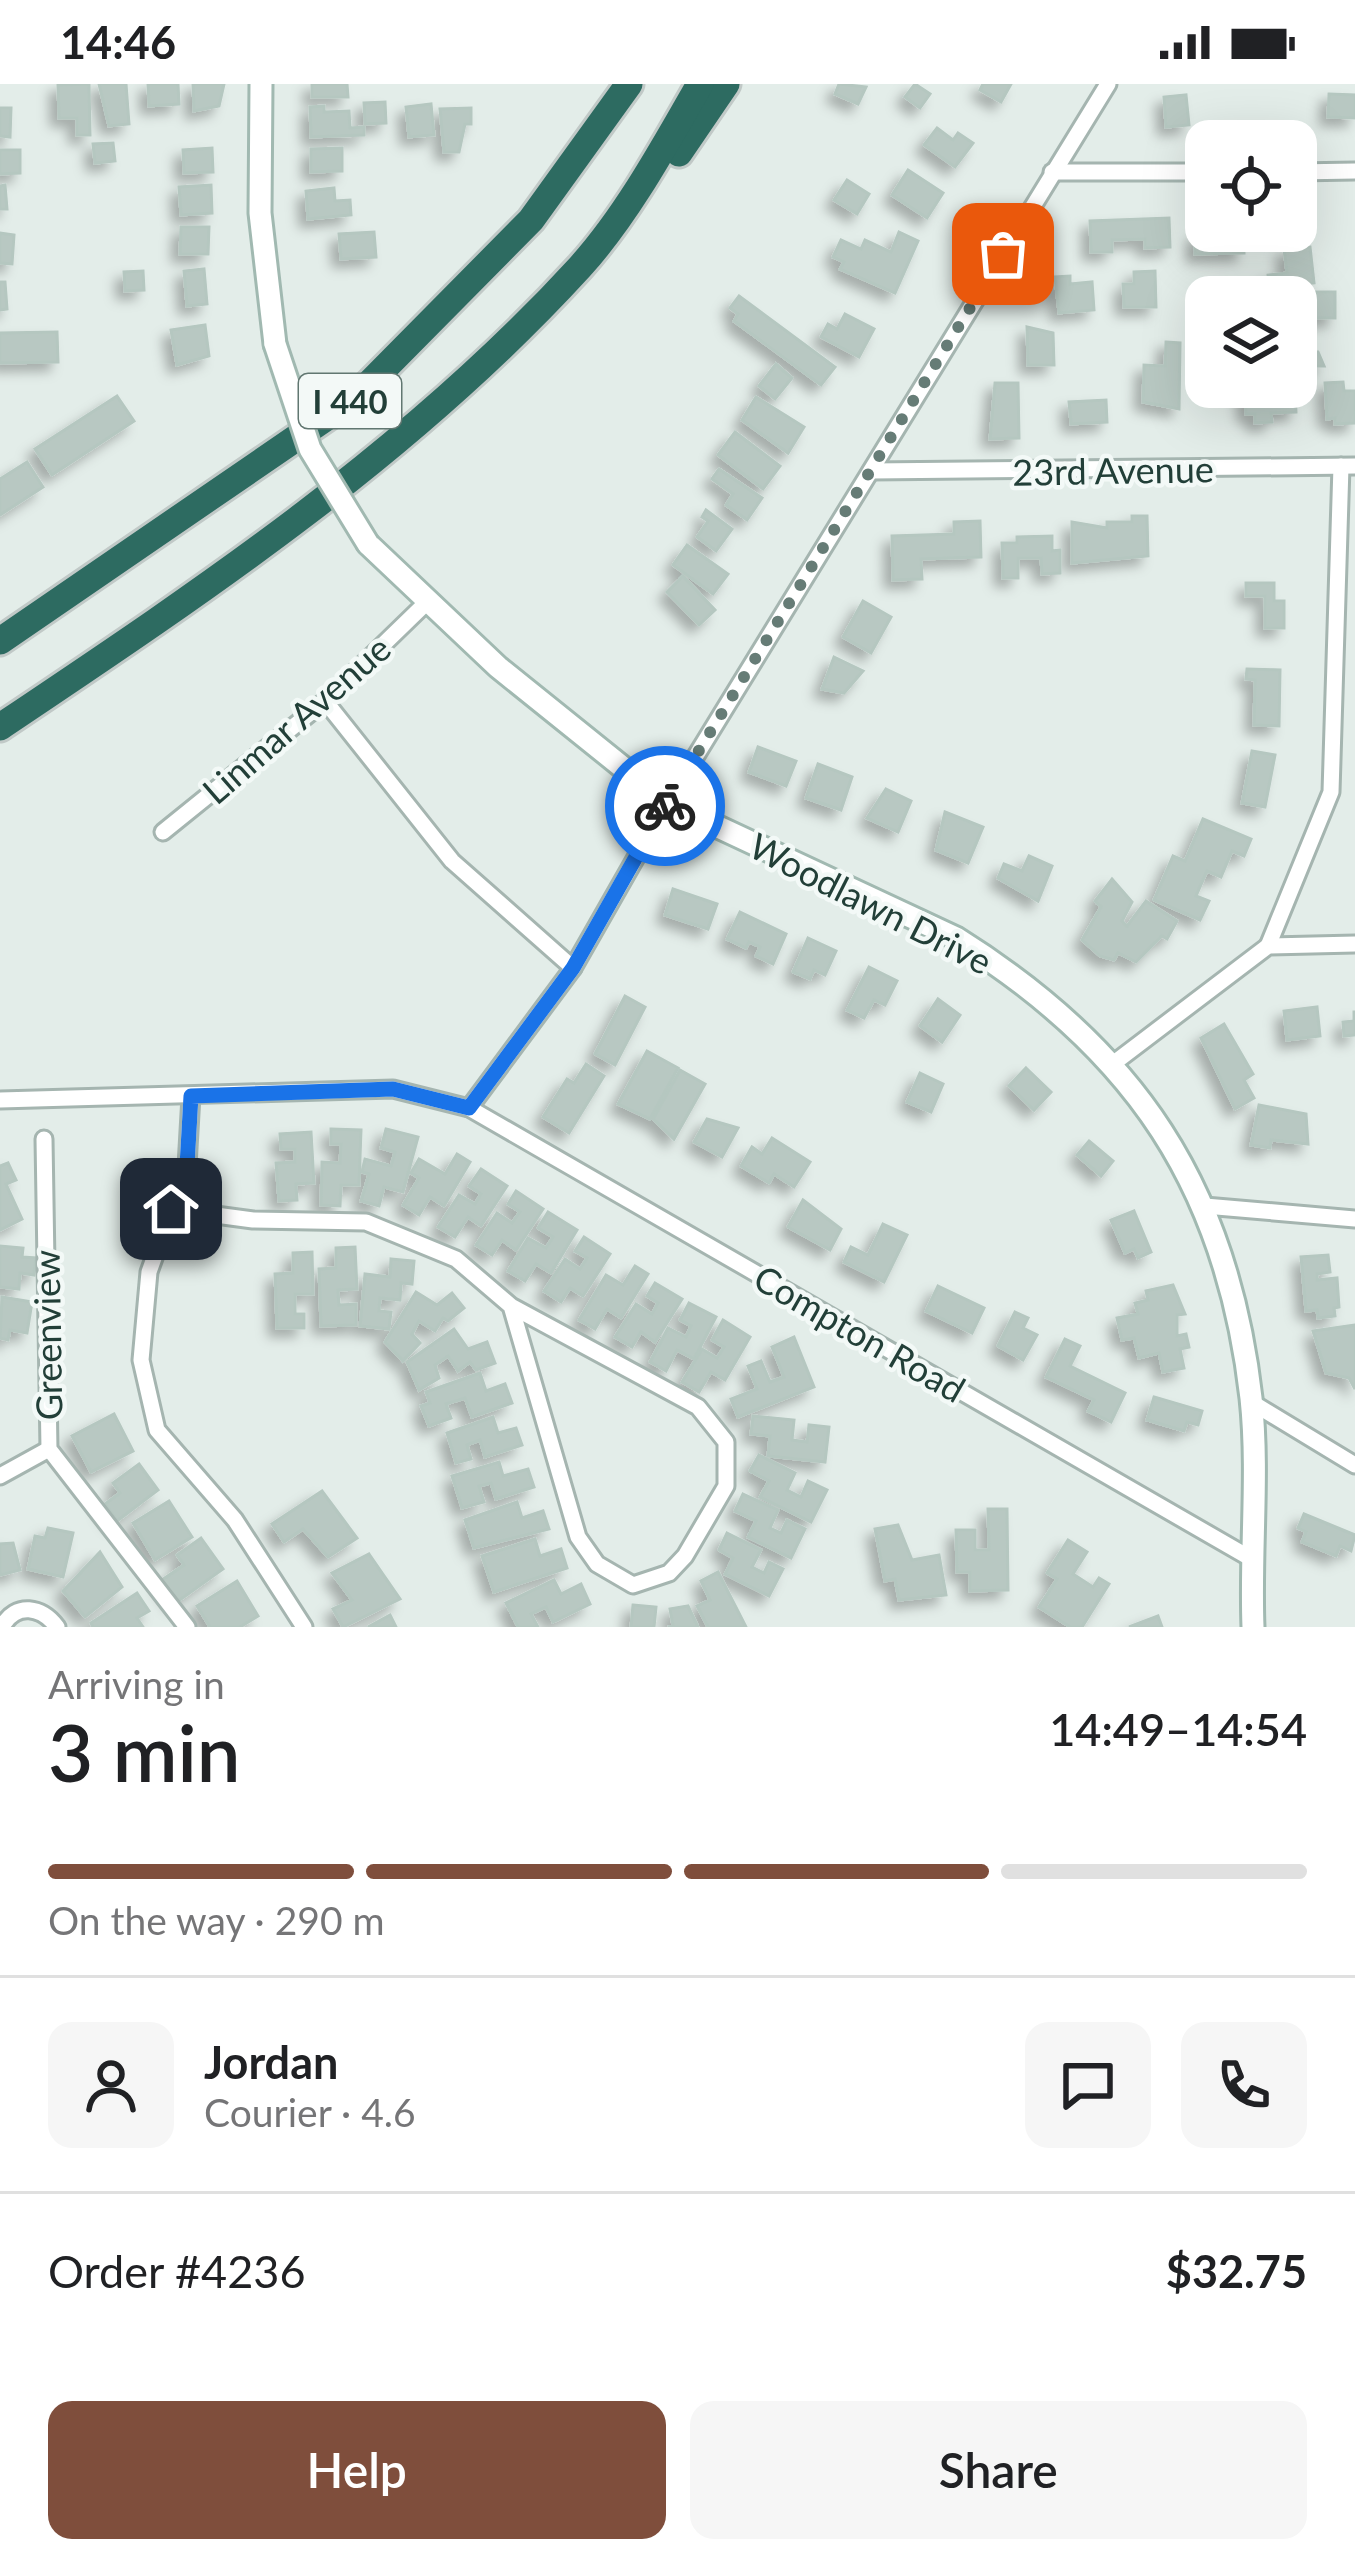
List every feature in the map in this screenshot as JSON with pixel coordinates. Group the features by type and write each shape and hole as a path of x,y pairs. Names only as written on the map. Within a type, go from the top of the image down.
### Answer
{"highway":[{"name":"I 440","path":"0,641 356,397 531,220 629,84"},
{"name":"I 440","path":"0,727 226,576 415,429 583,265 700,84"},
{"path":"583,265 635,210 726,84"}],"main road":[{"name":"Woodlawn Drive","path":"261,84 260,213 275,344 310,449 368,544 426,603 667,803 956,938 999,965 1114,1063 1163,1130 1205,1206 1236,1302 1251,1402 1253,1627"}],"street":[{"path":"469,1108 573,968 667,803 1108,84"},
{"path":"1052,172 1185,172"},
{"path":"1317,172 1355,172"},
{"path":"1114,1063 1268,946 1331,791 1348,466"},
{"name":"23rd Avenue","path":"871,471 1348,466"},
{"name":"Linmar Avenue","path":"163,832 325,701 426,603"},
{"path":"325,701 452,861 573,968"},
{"path":"1268,946 1355,944"},
{"name":"Compton Road","path":"0,1100 393,1089 469,1108 1250,1558"},
{"path":"191,1096 187,1166 149,1271 141,1360 157,1430 235,1520 304,1627"},
{"name":"Greenview","path":"44,1139 50,1449 187,1627"},
{"path":"1205,1206 1355,1219"},
{"path":"171,1209 253,1220 366,1222 456,1259 511,1306 698,1407 726,1442 726,1486 669,1573 633,1585 597,1564 578,1538 511,1306"},
{"path":"1251,1402 1355,1465"},
{"path":"0,1476 50,1449"},
{"path":"2,1627 8,1617 26,1608 46,1613 57,1627"}],"building":[{"path":"89,84 90,135 77,135 77,118 59,118 58,85"},
{"path":"99,84 126,84 129,124 109,126"},
{"path":"148,84 178,84 179,104 149,106"},
{"path":"193,84 224,84 219,106 194,111"},
{"path":"312,84 347,84 348,97 312,97"},
{"path":"839,84 866,87 858,104 835,94"},
{"path":"915,84 930,94 920,108 905,97"},
{"path":"983,84 1011,84 1001,102 980,90"},
{"path":"1329,94 1355,95 1355,118 1328,117"},
{"path":"1186,95 1185,125 1166,127 1164,97"},
{"path":"385,102 386,123 365,124 364,103"},
{"path":"431,104 434,135 409,137 406,107"},
{"path":"324,106 324,112 349,111 350,128 364,127 364,135 311,137 310,107"},
{"path":"0,108 11,108 10,137 0,136"},
{"path":"471,108 471,124 465,124 459,152 444,152 440,109"},
{"path":"937,128 953,140 958,133 973,143 955,167 924,145"},
{"path":"113,143 115,161 95,163 93,144"},
{"path":"212,148 213,172 184,173 183,150"},
{"path":"342,148 342,171 311,172 311,149"},
{"path":"0,150 20,150 20,173 0,174"},
{"path":"908,170 943,193 927,218 892,195"},
{"path":"847,180 869,194 857,214 834,200"},
{"path":"5,185 7,209 0,209 0,186"},
{"path":"211,185 212,213 181,215 179,187"},
{"path":"334,188 335,201 350,200 351,215 308,219 306,191"},
{"path":"1169,218 1170,247 1145,248 1145,239 1112,240 1112,252 1091,252 1090,221"},
{"path":"181,227 209,227 208,254 180,254"},
{"path":"374,232 376,257 341,259 339,234"},
{"path":"899,232 918,241 895,293 840,269 844,262 833,257 841,240 861,249 865,240 891,252"},
{"path":"0,233 14,235 12,264 0,263"},
{"path":"1284,252 1311,252 1313,276 1268,276 1287,273"},
{"path":"204,269 207,304 187,306 184,271"},
{"path":"143,271 144,290 125,291 124,272"},
{"path":"1155,271 1156,307 1124,307 1123,284 1134,284 1134,272"},
{"path":"1070,276 1070,284 1092,282 1094,310 1059,313 1055,277"},
{"path":"0,282 5,282 7,309 0,310"},
{"path":"1317,292 1335,292 1335,318 1317,318"},
{"path":"739,296 835,367 821,385 734,321 738,314 730,308"},
{"path":"845,314 874,329 859,357 821,337 828,324 837,329"},
{"path":"205,325 209,356 177,365 171,330"},
{"path":"1027,327 1053,333 1054,365 1028,365"},
{"path":"57,332 58,362 0,363 0,333"},
{"path":"1166,342 1180,343 1179,409 1143,402 1144,365 1165,366"},
{"path":"776,364 792,378 775,399 759,386"},
{"path":"1343,382 1344,391 1355,391 1355,423 1335,424 1335,418 1327,419 1325,383"},
{"path":"995,383 1018,383 1019,438 990,439"},
{"path":"117,396 134,421 52,475 35,449"},
{"path":"756,397 804,427 788,453 742,420"},
{"path":"1106,400 1107,422 1071,424 1069,402"},
{"path":"1246,408 1296,408 1296,412 1271,413 1272,422 1255,423 1255,414 1246,414"},
{"path":"735,432 780,466 763,489 718,455"},
{"path":"27,462 43,487 0,515 0,479"},
{"path":"719,469 762,498 747,520 726,505 733,494 712,479"},
{"path":"706,510 732,529 716,551 697,537 708,521 702,517"},
{"path":"1132,516 1147,516 1148,556 1072,563 1072,522 1107,528 1107,522 1132,522"},
{"path":"980,521 981,557 921,559 922,579 893,580 892,536 954,534 954,522"},
{"path":"1052,536 1052,551 1060,550 1060,573 1042,574 1041,558 1018,558 1018,578 1003,578 1002,543 1017,543 1017,537"},
{"path":"687,545 728,574 713,594 673,565"},
{"path":"683,576 715,610 699,625 667,592"},
{"path":"1246,583 1274,583 1274,601 1284,601 1284,628 1265,628 1265,596 1246,596"},
{"path":"863,601 891,617 871,653 843,637"},
{"path":"834,657 863,671 844,693 822,689"},
{"path":"1247,669 1280,670 1279,726 1254,725 1255,680 1246,679"},
{"path":"758,747 796,761 786,786 749,772"},
{"path":"1252,751 1275,755 1265,807 1242,803"},
{"path":"818,764 852,777 841,810 806,798"},
{"path":"886,789 911,801 898,832 867,818"},
{"path":"945,812 983,827 968,863 936,850"},
{"path":"1203,819 1251,839 1244,856 1232,851 1221,877 1207,871 1196,896 1209,901 1200,920 1154,900 1173,856 1185,861"},
{"path":"1029,856 1052,866 1038,901 998,878 1004,864 1022,871"},
{"path":"1112,879 1132,902 1122,921 1127,926 1146,901 1177,921 1167,939 1162,936 1136,962 1118,953 1114,960 1100,956 1082,940 1101,907 1095,901"},
{"path":"673,889 717,904 708,929 665,915"},
{"path":"740,912 786,934 773,964 756,956 760,947 749,942 746,948 727,939"},
{"path":"808,938 836,951 825,975 814,970 810,979 793,972"},
{"path":"869,967 897,981 885,1005 874,1000 864,1018 847,1010"},
{"path":"625,996 645,1007 615,1065 595,1054"},
{"path":"938,999 960,1015 942,1042 920,1026"},
{"path":"1317,1007 1320,1036 1287,1040 1284,1011"},
{"path":"1354,1012 1355,1035 1344,1036 1343,1022 1354,1021"},
{"path":"1224,1024 1253,1074 1244,1080 1254,1098 1235,1109 1201,1038"},
{"path":"647,1051 678,1068 650,1119 618,1104"},
{"path":"586,1064 604,1076 569,1133 543,1117 567,1079 574,1083"},
{"path":"1026,1068 1051,1092 1034,1110 1009,1086"},
{"path":"680,1070 705,1084 674,1139 653,1119"},
{"path":"920,1073 943,1084 931,1112 907,1102"},
{"path":"1259,1105 1306,1114 1308,1144 1271,1140 1270,1148 1251,1145"},
{"path":"707,1119 738,1128 722,1157 694,1142"},
{"path":"331,1129 361,1130 359,1185 341,1185 340,1206 321,1205 322,1162 340,1163 341,1144 331,1144"},
{"path":"386,1129 418,1137 403,1192 384,1187 379,1206 361,1201 369,1174 362,1172 365,1159 391,1166 395,1152 381,1148"},
{"path":"311,1132 314,1183 296,1184 297,1200 279,1201 276,1163 295,1162 295,1149 281,1149 280,1134"},
{"path":"772,1138 810,1162 794,1187 774,1174 769,1183 741,1166 752,1147 762,1154"},
{"path":"1089,1141 1113,1161 1101,1176 1077,1155"},
{"path":"457,1154 470,1162 444,1206 430,1197 419,1215 403,1205 419,1178 411,1173 419,1159 445,1174"},
{"path":"8,1163 16,1180 6,1184 22,1219 0,1230 0,1166"},
{"path":"481,1169 507,1186 481,1226 468,1217 455,1237 438,1227 459,1195 475,1204 481,1194 469,1186"},
{"path":"516,1191 543,1209 516,1250 502,1240 492,1255 476,1245 497,1213 512,1223 520,1212 508,1204"},
{"path":"803,1200 841,1229 830,1250 788,1227"},
{"path":"1134,1211 1151,1252 1138,1258 1134,1249 1125,1253 1111,1220"},
{"path":"548,1212 577,1230 551,1273 536,1264 525,1281 508,1271 528,1238 546,1248 553,1237 538,1228"},
{"path":"883,1224 907,1235 884,1282 844,1262 851,1247 868,1255"},
{"path":"584,1237 610,1254 583,1296 570,1288 561,1302 544,1291 565,1259 580,1269 587,1258 575,1251"},
{"path":"0,1246 23,1248 22,1257 36,1258 34,1275 20,1273 19,1289 0,1287"},
{"path":"355,1247 357,1289 338,1290 339,1305 356,1304 356,1325 321,1326 319,1269 336,1268 336,1248"},
{"path":"312,1252 313,1294 295,1294 295,1314 304,1314 304,1328 277,1328 275,1274 293,1273 293,1253"},
{"path":"1328,1255 1330,1272 1317,1274 1317,1280 1337,1278 1339,1307 1334,1308 1335,1316 1318,1318 1317,1310 1306,1311 1301,1257"},
{"path":"391,1259 414,1261 412,1284 401,1283 400,1300 380,1298 379,1311 391,1312 389,1329 360,1326 365,1274 390,1277"},
{"path":"635,1266 648,1274 621,1318 607,1309 595,1329 579,1320 606,1275 623,1285"},
{"path":"655,1283 682,1299 655,1342 641,1332 632,1347 615,1337 636,1304 652,1314 658,1303 647,1296"},
{"path":"1173,1285 1185,1314 1177,1315 1177,1336 1186,1334 1189,1347 1180,1349 1184,1368 1163,1372 1159,1353 1139,1358 1134,1338 1122,1340 1117,1318 1138,1314 1135,1303 1148,1300 1146,1291"},
{"path":"938,1286 984,1308 972,1333 926,1311"},
{"path":"416,1292 437,1305 452,1293 464,1308 448,1321 443,1318 435,1331 419,1321 412,1334 420,1343 403,1361 385,1342"},
{"path":"2,1297 32,1302 27,1333 10,1330 8,1340 0,1338"},
{"path":"689,1303 716,1317 694,1359 677,1350 666,1371 650,1362 668,1328 686,1337 691,1326 680,1320"},
{"path":"1015,1312 1028,1318 1023,1328 1037,1335 1023,1360 998,1346"},
{"path":"723,1320 750,1337 725,1380 711,1372 699,1392 682,1382 702,1349 717,1358 724,1347 712,1340"},
{"path":"1355,1325 1355,1389 1349,1378 1326,1373 1313,1331"},
{"path":"454,1329 468,1349 487,1342 495,1363 476,1370 470,1362 458,1371 448,1356 435,1365 439,1378 419,1390 407,1362"},
{"path":"794,1337 814,1387 738,1417 731,1399 757,1389 748,1366 761,1361 770,1382 784,1377 772,1347"},
{"path":"1065,1339 1080,1346 1070,1366 1125,1393 1111,1422 1088,1411 1094,1400 1046,1377"},
{"path":"480,1373 486,1391 505,1384 512,1403 472,1417 465,1398 446,1404 451,1418 429,1426 421,1406 430,1403 426,1392"},
{"path":"1154,1397 1202,1411 1198,1425 1187,1422 1184,1431 1147,1420"},
{"path":"114,1414 133,1451 91,1472 72,1436"},
{"path":"753,1416 794,1420 792,1440 807,1442 809,1425 829,1427 825,1462 768,1456 770,1436 751,1434"},
{"path":"493,1417 498,1433 516,1428 522,1445 485,1457 480,1440 467,1445 471,1459 456,1463 447,1433"},
{"path":"759,1455 795,1473 787,1490 801,1497 808,1481 827,1490 811,1522 760,1497 769,1481 750,1471"},
{"path":"499,1462 503,1476 528,1469 534,1487 496,1499 491,1483 479,1486 484,1502 462,1508 452,1476"},
{"path":"139,1464 158,1490 117,1521 105,1504 120,1493 113,1483"},
{"path":"322,1491 357,1538 328,1557 303,1529 284,1542 272,1524"},
{"path":"743,1494 778,1510 770,1528 781,1533 787,1520 805,1529 791,1558 748,1537 756,1521 735,1511"},
{"path":"169,1501 192,1537 155,1560 133,1523"},
{"path":"517,1502 522,1518 543,1511 549,1529 474,1548 465,1520"},
{"path":"988,1509 1007,1509 1008,1590 970,1591 970,1572 957,1572 956,1530 975,1530 975,1550 989,1550"},
{"path":"1304,1514 1355,1535 1351,1551 1340,1546 1336,1556 1302,1542 1306,1532 1298,1528"},
{"path":"898,1525 912,1560 939,1555 946,1595 899,1600 895,1579 885,1581 875,1529"},
{"path":"48,1528 73,1533 63,1577 28,1569 35,1536 45,1538"},
{"path":"727,1533 761,1550 752,1567 764,1573 769,1562 783,1569 769,1596 725,1574 733,1558 719,1550"},
{"path":"201,1538 223,1569 177,1602 162,1580 184,1565 177,1555"},
{"path":"535,1539 540,1556 561,1549 567,1568 494,1592 482,1556"},
{"path":"1068,1540 1087,1552 1073,1574 1093,1587 1099,1578 1109,1584 1082,1627 1070,1627 1039,1607 1057,1579 1047,1573"},
{"path":"13,1543 20,1570 0,1575 0,1544"},
{"path":"100,1552 122,1587 85,1617 63,1591"},
{"path":"369,1554 400,1599 343,1627 333,1609 352,1600 332,1573"},
{"path":"718,1572 746,1627 708,1627 697,1606 710,1600 701,1581"},
{"path":"554,1580 561,1594 581,1584 590,1604 553,1622 546,1607 531,1614 538,1627 518,1627 506,1603"},
{"path":"237,1581 258,1616 240,1627 210,1627 197,1606"},
{"path":"137,1593 149,1611 137,1618 143,1627 93,1627 91,1623"},
{"path":"633,1605 656,1607 654,1627 631,1627"},
{"path":"688,1606 698,1627 668,1627 673,1626 670,1609"},
{"path":"390,1615 396,1627 368,1627"},
{"path":"1158,1616 1162,1627 1129,1627"}],"way so far":[{"path":"665,806 1003,254"}],"route":[{"path":"171,1209 187,1166 191,1096 393,1089 469,1108 573,968 665,806"}]}
